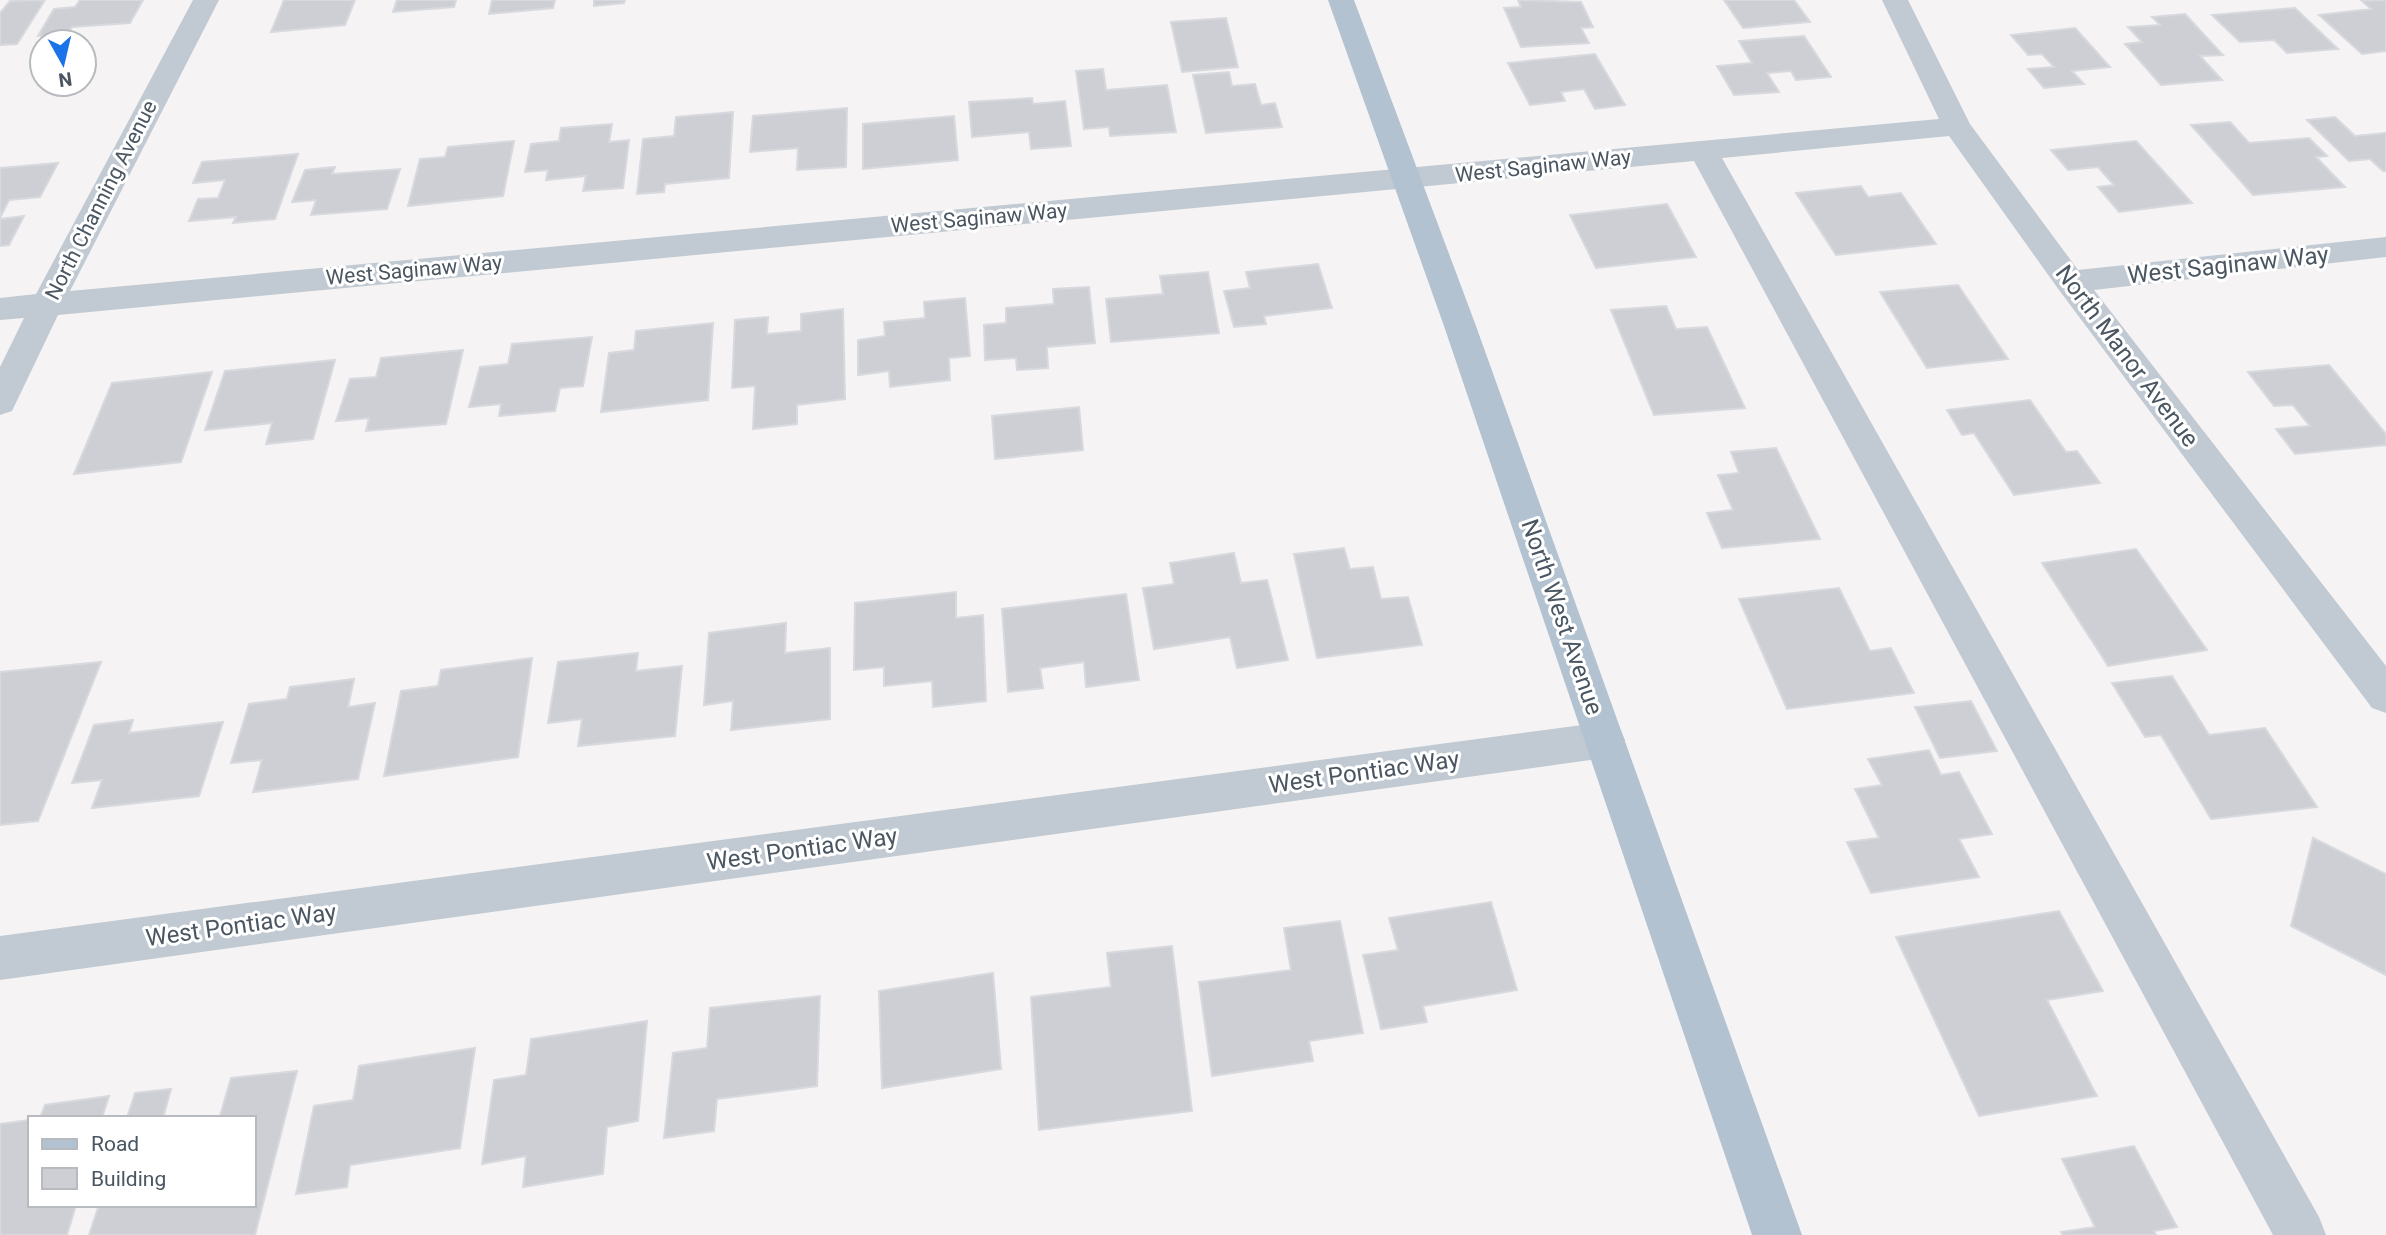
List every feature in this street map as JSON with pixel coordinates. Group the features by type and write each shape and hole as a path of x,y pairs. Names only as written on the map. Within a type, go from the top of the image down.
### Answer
{"main road":[{"name":"North West Avenue","path":"1341,0 1407,179 1777,1235"}],"street":[{"name":"North Channing Avenue","path":"0,402 47,304 206,0"},
{"name":"North Manor Avenue","path":"1895,0 1957,126 2070,282 2386,696"},
{"name":"West Saginaw Way","path":"0,309 1957,126"},
{"path":"1703,150 2301,1235"},
{"name":"West Saginaw Way","path":"2070,282 2386,247"},
{"name":"West Pontiac Way","path":"0,958 1605,740"}],"building":[{"path":"45,0 17,44 0,45 0,13 10,1"},
{"path":"80,0 143,0 130,23 43,28 54,9 75,7"},
{"path":"284,0 355,0 345,25 271,32"},
{"path":"397,0 456,0 454,7 393,12"},
{"path":"492,0 555,0 553,8 489,14"},
{"path":"594,0 625,0 624,3 594,6"},
{"path":"1518,0 1581,2 1593,27 1581,28 1589,43 1521,47 1504,8 1521,7"},
{"path":"1724,0 1794,0 1810,22 1743,28"},
{"path":"2386,0 2386,51 2362,54 2319,15 2371,9 2362,1"},
{"path":"2295,8 2338,49 2287,53 2274,40 2240,42 2212,15"},
{"path":"2185,14 2223,55 2200,56 2222,80 2161,85 2125,44 2142,42 2128,27 2160,25 2152,17"},
{"path":"1226,18 1238,67 1182,72 1171,22"},
{"path":"2075,28 2110,67 2072,71 2084,84 2044,88 2028,69 2054,67 2042,54 2028,55 2011,35"},
{"path":"1804,36 1831,77 1796,80 1791,71 1767,73 1779,92 1734,95 1717,66 1752,63 1739,41"},
{"path":"1595,54 1625,105 1595,109 1584,89 1561,92 1565,101 1530,105 1508,63"},
{"path":"1103,69 1106,90 1167,85 1176,132 1110,136 1109,127 1084,129 1076,71"},
{"path":"1229,72 1232,86 1255,84 1261,105 1275,103 1282,127 1206,133 1193,75"},
{"path":"1032,98 1033,104 1065,101 1071,146 1031,149 1029,132 972,137 969,102"},
{"path":"847,108 846,167 797,170 798,148 750,152 753,116"},
{"path":"733,112 729,178 665,184 664,192 637,194 643,139 674,136 676,117"},
{"path":"954,116 958,160 863,169 863,124"},
{"path":"2335,117 2355,136 2386,133 2386,171 2370,159 2349,161 2307,120"},
{"path":"2230,122 2249,143 2309,138 2327,156 2316,157 2345,187 2253,195 2191,125"},
{"path":"612,124 609,142 629,140 623,188 583,191 586,176 546,180 548,170 525,172 531,144 559,141 561,128"},
{"path":"514,141 503,196 408,206 420,159 445,157 448,147"},
{"path":"2136,141 2192,203 2119,212 2098,187 2114,185 2098,167 2068,170 2051,150"},
{"path":"298,154 275,219 233,223 236,217 189,221 198,199 218,198 225,180 193,183 202,162"},
{"path":"58,163 40,197 9,200 0,218 0,168"},
{"path":"335,167 332,174 400,169 387,209 311,215 316,200 292,202 305,170"},
{"path":"1861,186 1868,197 1901,193 1936,244 1836,255 1796,193"},
{"path":"1667,204 1696,257 1596,268 1570,215"},
{"path":"24,216 9,245 0,246 0,219"},
{"path":"1318,264 1332,308 1264,316 1266,324 1234,327 1224,291 1250,288 1246,272"},
{"path":"1208,272 1219,333 1111,342 1106,299 1163,294 1160,276"},
{"path":"1958,285 2008,359 1927,368 1880,292"},
{"path":"1089,287 1095,343 1047,347 1048,368 1017,370 1016,358 985,360 984,325 1006,323 1006,308 1054,304 1053,289"},
{"path":"965,298 970,356 949,358 950,380 890,387 889,371 858,375 858,340 885,336 884,322 925,318 924,302"},
{"path":"1666,306 1676,329 1707,327 1745,408 1654,415 1611,310"},
{"path":"843,309 845,399 797,405 797,424 753,429 755,386 732,388 735,320 768,317 767,334 801,331 801,314"},
{"path":"713,323 708,400 601,412 609,353 634,350 636,331"},
{"path":"592,337 583,386 560,388 555,411 499,416 501,404 469,407 480,367 508,364 512,344"},
{"path":"463,350 446,424 366,431 369,418 336,421 350,379 376,377 381,358"},
{"path":"335,360 313,439 266,444 272,423 205,430 225,371"},
{"path":"2329,365 2386,434 2386,445 2295,454 2276,429 2310,426 2293,405 2274,406 2248,372"},
{"path":"212,372 181,462 74,474 112,383"},
{"path":"2030,400 2066,452 2077,451 2100,483 2014,495 1974,433 1962,435 1947,410"},
{"path":"1079,407 1083,450 995,459 992,416"},
{"path":"1776,448 1820,539 1722,548 1707,513 1733,510 1718,475 1739,473 1731,452"},
{"path":"1344,548 1350,569 1373,567 1381,599 1408,597 1422,645 1317,658 1294,554"},
{"path":"2136,549 2207,650 2108,666 2042,563"},
{"path":"1234,553 1241,583 1267,580 1288,660 1237,668 1230,637 1154,649 1143,588 1174,584 1170,563"},
{"path":"1839,588 1870,651 1891,648 1914,693 1787,709 1739,599"},
{"path":"956,592 956,618 983,615 986,701 933,707 932,681 884,686 884,667 854,670 855,603"},
{"path":"1126,594 1139,680 1086,687 1084,662 1040,668 1043,688 1008,692 1002,609"},
{"path":"786,623 785,653 830,648 830,719 731,730 733,701 704,705 709,633"},
{"path":"638,653 636,671 682,666 675,736 578,746 582,719 548,723 558,662"},
{"path":"532,658 518,757 384,776 401,691 438,686 441,670"},
{"path":"101,662 38,821 0,825 0,672"},
{"path":"2172,676 2209,735 2265,728 2317,807 2211,819 2161,735 2145,737 2112,683"},
{"path":"354,679 348,707 375,703 358,779 253,792 262,760 231,763 249,704 287,699 290,687"},
{"path":"1971,701 1997,751 1940,758 1915,707"},
{"path":"133,720 129,733 223,722 199,796 92,808 102,780 72,783 94,725"},
{"path":"1929,750 1941,775 1959,772 1992,834 1959,839 1979,877 1871,893 1847,842 1879,838 1855,789 1882,785 1868,759"},
{"path":"2313,838 2386,874 2386,975 2291,926"},
{"path":"1491,902 1517,990 1423,1006 1427,1022 1381,1029 1363,955 1398,950 1389,918"},
{"path":"2059,911 2103,991 2047,1000 2097,1096 1979,1116 1896,937"},
{"path":"1340,921 1363,1033 1309,1041 1313,1061 1212,1076 1199,982 1291,970 1284,928"},
{"path":"1172,946 1192,1111 1039,1130 1031,997 1111,987 1107,953"},
{"path":"993,973 1001,1069 882,1088 879,991"},
{"path":"820,996 817,1086 717,1099 714,1131 664,1138 673,1053 707,1048 710,1008"},
{"path":"647,1021 638,1121 607,1127 603,1174 523,1187 526,1156 482,1164 494,1080 526,1075 531,1039"},
{"path":"475,1048 460,1148 350,1165 347,1187 296,1194 314,1106 353,1100 359,1066"},
{"path":"297,1071 255,1235 89,1235 98,1207 256,1207 256,1116 220,1116 231,1078"},
{"path":"171,1089 164,1116 128,1116 135,1093"},
{"path":"109,1096 103,1116 41,1116 45,1105"},
{"path":"28,1120 28,1207 75,1207 67,1235 0,1235 0,1124"},
{"path":"2134,1146 2177,1227 2154,1231 2156,1235 2063,1235 2061,1232 2095,1227 2062,1159"}]}
